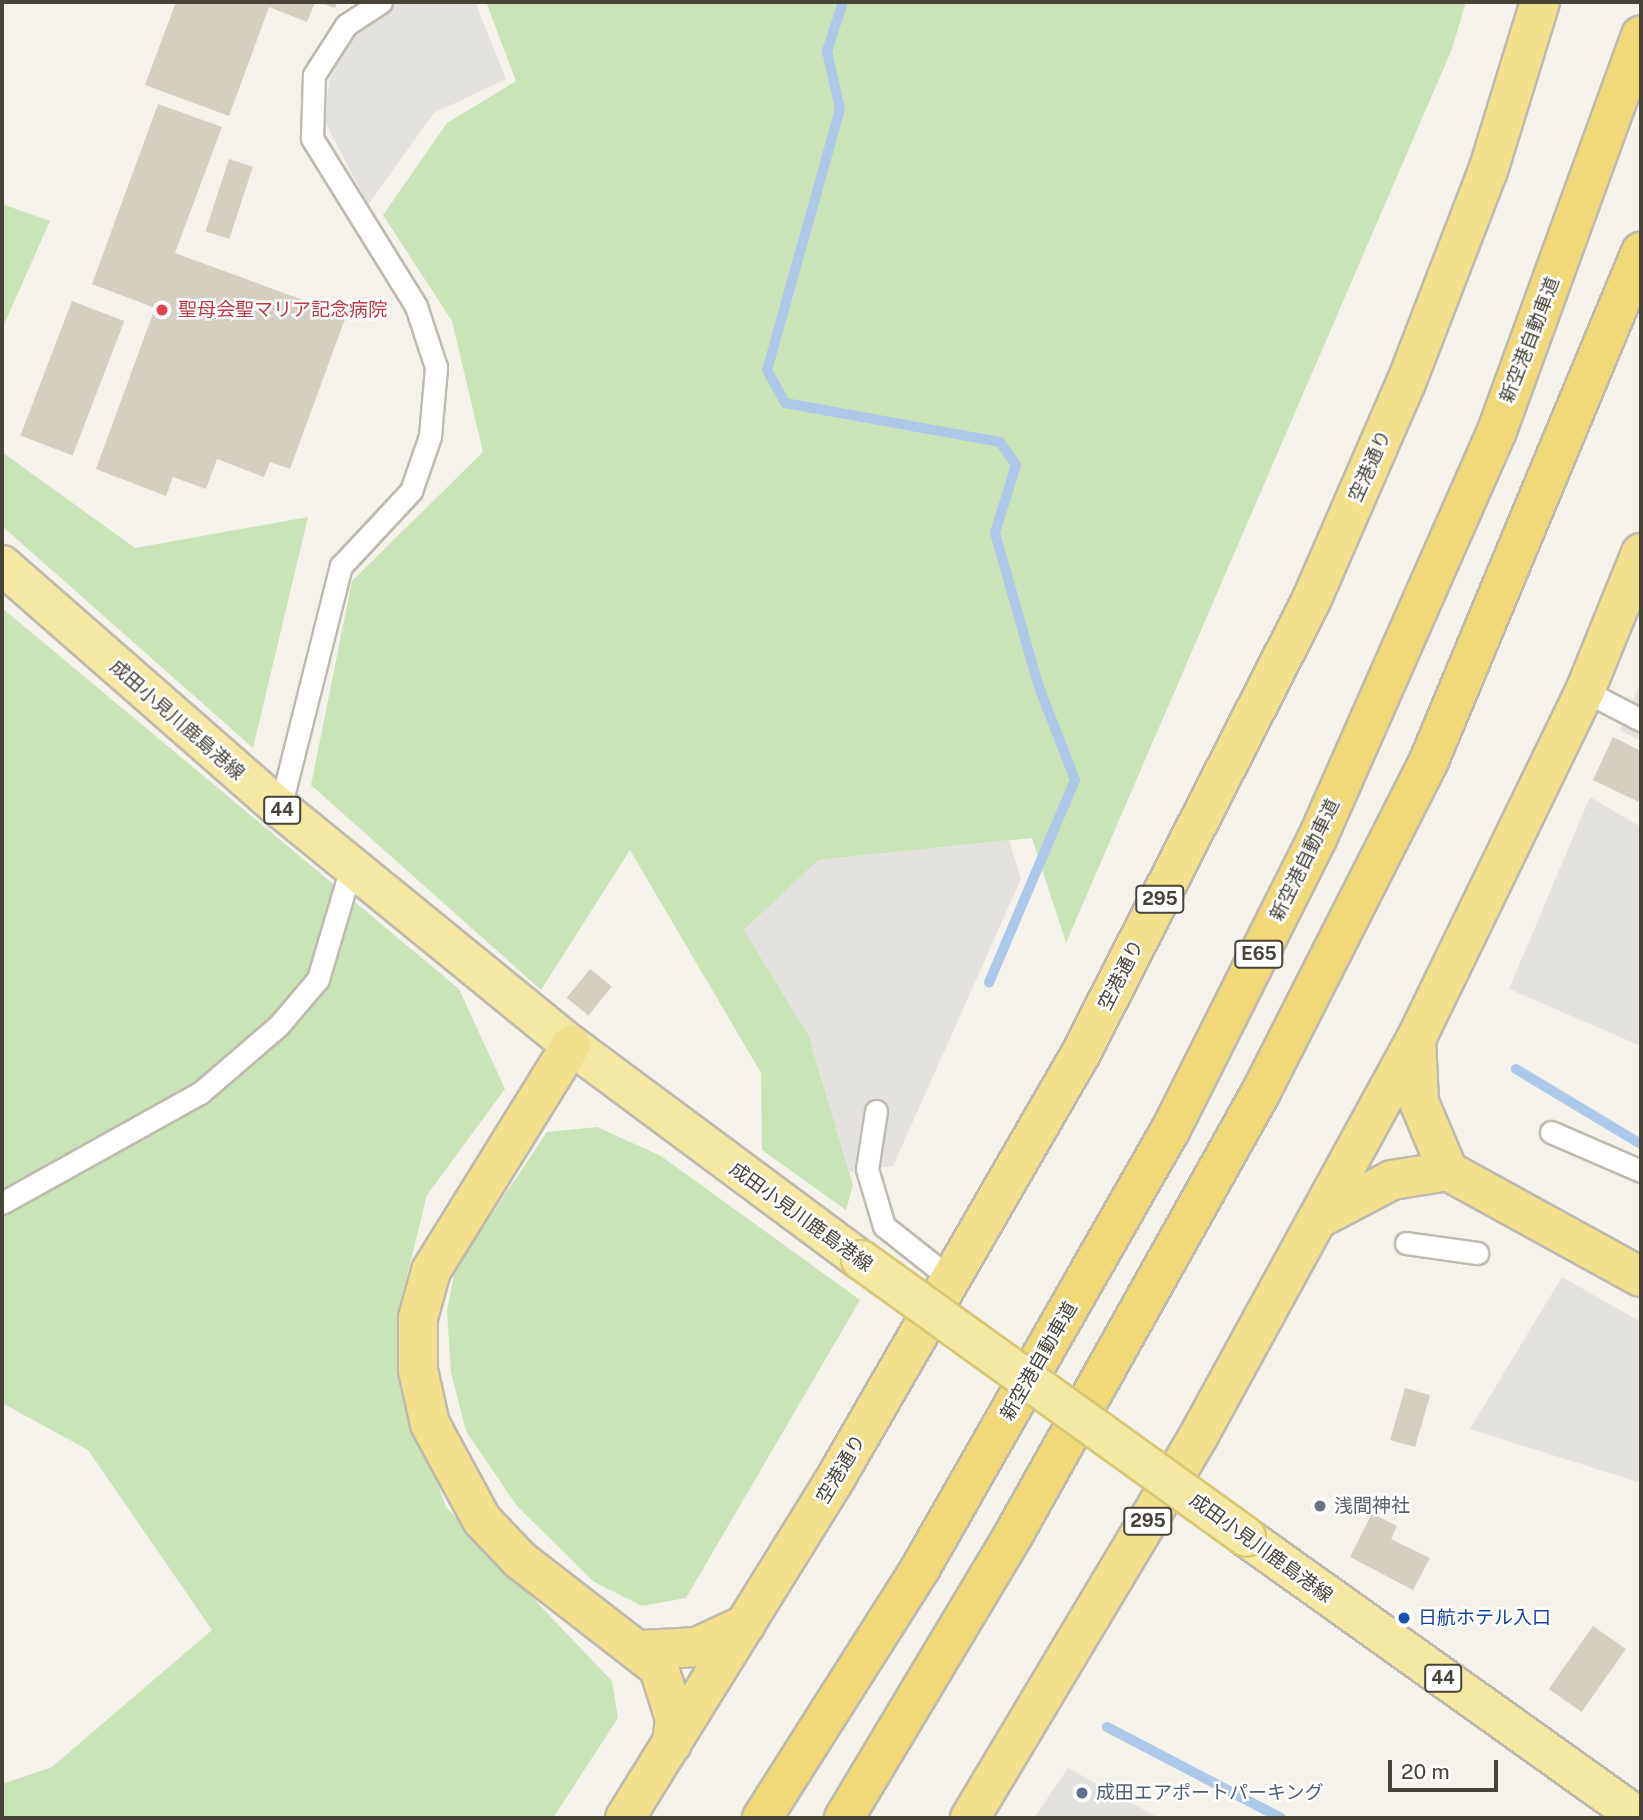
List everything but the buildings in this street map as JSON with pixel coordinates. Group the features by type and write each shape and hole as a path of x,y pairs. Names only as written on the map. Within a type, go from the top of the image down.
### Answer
{"highway":[{"name":"空港通り","path":"625,1818 746,1624 1078,1059 1311,601 1406,383 1483,183 1540,2"},
{"name":"新空港自動車道","path":"762,1818 921,1567 1162,1145 1317,839 1497,430 1641,35"},
{"path":"844,1818 1015,1532 1267,1080 1428,763 1641,252"},
{"name":"295","path":"970,1818 1199,1435 1416,1039 1585,691 1641,553"},
{"path":"1416,1039 1419,1102 1448,1171"},
{"path":"571,1045 431,1271 418,1318 418,1370 430,1424 482,1520 520,1560 643,1650 666,1686 675,1719 672,1744"},
{"path":"1318,1219 1392,1180 1448,1171 1641,1277"},
{"path":"643,1650 697,1647 746,1624"}],"main road":[{"name":"成田小見川鹿島港線","path":"2,565 280,808 571,1045 861,1260 1640,1818"}],"lane":[{"path":"280,808 341,566 411,491 430,436 436,367 416,306 312,138 314,75 346,25 381,2"},
{"path":"1585,691 1641,720"},
{"path":"2,1203 200,1093 279,1025 318,979 352,864"},
{"path":"876,1111 867,1169 884,1226 951,1279"},
{"path":"1551,1132 1641,1171"},
{"path":"1406,1243 1477,1253"}],"green space":[{"path":"486,2 1466,2 1452,49 1066,943 1032,838 819,860 744,930 809,1036 853,1185 846,1210 762,1150 761,1073 630,850 541,990 311,785 352,581 483,452 452,321 383,215 447,123 516,81"},
{"path":"2,204 50,221 2,329"},
{"path":"2,452 135,548 308,517 253,748 2,526"},
{"path":"2,608 459,989 505,1089 427,1195 399,1308 409,1402 446,1507 612,1681 618,1718 553,1818 2,1818 2,1784 52,1767 212,1630 88,1450 2,1403"},
{"path":"597,1127 661,1156 860,1300 686,1598 642,1606 594,1582 517,1506 466,1431 451,1373 447,1311 455,1269 547,1132"}],"shaded area":[{"path":"374,2 475,2 506,79 434,113 368,205 324,120 330,77"},
{"path":"1641,681 1641,741 1620,730"},
{"path":"1590,797 1641,827 1641,1046 1509,989"},
{"path":"1009,840 1021,879 893,1166 849,1172 809,1036 744,930 818,860"},
{"path":"1562,1277 1641,1322 1641,1483 1470,1429"},
{"name":"成田エアポートパーキング","path":"1068,1768 1159,1818 1034,1818"}],"waterway":[{"path":"843,2 827,51 840,109 767,370 785,403 1000,442 1016,465 995,533 1039,687 1075,780 989,983"},
{"path":"1516,1069 1641,1144"},
{"path":"1107,1727 1281,1818"}],"place":[{"name":"聖母会聖マリア記念病院","path":"162,310"},
{"name":"浅間神社","path":"1320,1506"},
{"name":"日航ホテル入口","path":"1404,1618"},
{"name":"成田エアポートパーキング","path":"1082,1793"}]}
